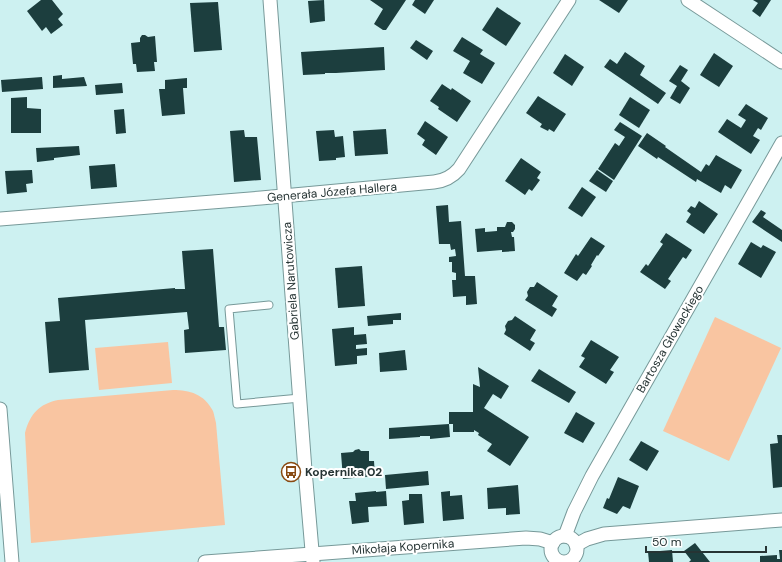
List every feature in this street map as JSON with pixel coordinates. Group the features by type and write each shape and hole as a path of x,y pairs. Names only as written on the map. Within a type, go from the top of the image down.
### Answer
{"street":[{"name":"Gabriela Narutowicza","path":"270,0 313,558"},
{"name":"Generała Józefa Hallera","path":"0,219 285,196 442,181 456,173 570,0"},
{"path":"688,0 782,62"},
{"name":"Bartosza Głowackiego","path":"565,536 574,512 592,476 782,144"},
{"path":"0,409 12,562"},
{"path":"576,545 587,539 604,534 782,520"},
{"path":"565,536 571,539 576,545 576,552 574,560 562,562 555,560 551,549 553,542 558,538 565,536"},
{"name":"Mikołaja Kopernika","path":"205,562 313,558 526,538 553,542"}],"lane":[{"path":"270,306 229,309 237,404 300,398"}],"shaded area":[{"path":"715,317 781,348 729,461 663,431"},
{"path":"168,342 172,383 99,390 95,348"},
{"path":"173,390 196,394 209,405 213,411 216,423 225,525 31,543 25,433 30,420 36,411 46,404 58,400"}],"building":[{"path":"41,0 52,0 63,14 58,19 63,25 51,34 46,27 42,31 27,11"},
{"path":"324,0 325,21 310,23 308,1"},
{"path":"370,0 406,0 386,30 383,30 374,24 383,9"},
{"path":"415,0 434,0 425,14 412,5"},
{"path":"599,0 628,0 619,13"},
{"path":"753,0 771,0 760,17 752,11 758,3"},
{"path":"218,2 222,50 194,52 190,3"},
{"path":"497,7 521,23 506,46 482,30"},
{"path":"142,35 148,37 155,36 157,62 154,62 155,71 137,72 136,64 133,64 131,43 140,42"},
{"path":"462,37 483,50 480,54 495,63 482,84 463,73 470,61 453,51"},
{"path":"416,40 433,51 427,60 410,48"},
{"path":"384,47 385,70 303,75 301,52"},
{"path":"625,52 645,66 640,75 666,93 658,104 604,67 610,59 617,64"},
{"path":"714,53 733,66 719,87 700,75"},
{"path":"565,54 584,67 572,86 553,73"},
{"path":"680,65 688,70 681,81 690,88 680,104 670,98 677,86 669,81"},
{"path":"62,75 62,79 84,77 87,86 53,88 53,76"},
{"path":"42,77 43,89 2,92 1,80"},
{"path":"187,78 187,88 183,88 185,114 162,116 159,89 165,89 165,80"},
{"path":"122,83 123,93 96,95 95,85"},
{"path":"442,84 451,90 452,88 471,101 457,122 438,109 439,107 430,101"},
{"path":"538,96 566,114 554,132 540,127 542,124 526,113"},
{"path":"27,97 27,108 41,109 41,133 11,133 11,98"},
{"path":"630,97 650,110 639,128 619,115"},
{"path":"746,104 768,118 761,130 758,128 753,136 760,140 751,154 718,132 727,119 741,128 746,120 738,115"},
{"path":"124,109 126,133 116,134 114,110"},
{"path":"425,121 448,137 436,155 422,145 425,140 417,134"},
{"path":"620,122 642,136 614,180 598,169 615,143 619,146 625,137 614,130"},
{"path":"386,129 388,154 355,156 353,131"},
{"path":"244,130 245,137 257,137 261,180 234,182 230,131"},
{"path":"334,130 335,137 343,136 345,157 336,158 336,160 319,161 316,131"},
{"path":"647,133 701,172 706,164 709,166 716,155 742,170 731,189 725,185 721,193 697,179 696,182 658,157 657,159 638,146"},
{"path":"79,146 80,155 54,158 54,160 37,162 36,148"},
{"path":"521,158 541,172 537,178 540,180 532,191 529,189 525,195 505,181"},
{"path":"115,164 117,187 91,189 89,166"},
{"path":"32,170 33,183 26,184 27,192 7,194 5,171"},
{"path":"597,170 613,181 606,192 589,181"},
{"path":"582,187 596,197 582,217 568,208"},
{"path":"699,201 718,214 704,234 686,222 691,214 687,211 691,206 695,208"},
{"path":"448,205 449,222 461,221 465,276 475,276 477,304 466,305 466,296 453,297 452,280 456,280 456,273 452,272 452,262 449,262 449,257 456,256 455,249 451,250 450,244 439,244 436,206"},
{"path":"761,210 766,213 763,217 782,230 782,242 752,222"},
{"path":"507,222 512,222 515,225 515,229 511,232 512,237 514,237 515,251 502,252 502,250 477,252 475,229 485,228 485,232 497,231 497,227 505,227"},
{"path":"666,233 692,250 686,259 683,257 668,279 671,281 665,289 640,272 646,264 648,266 663,244 660,242"},
{"path":"591,237 605,246 598,256 597,255 586,275 583,273 577,281 564,273 576,254 578,256"},
{"path":"751,242 761,248 763,245 776,252 761,278 738,264"},
{"path":"213,249 219,327 224,327 226,350 185,353 184,330 189,329 187,312 85,320 89,370 49,373 45,322 60,321 58,298 175,288 185,289 182,251"},
{"path":"362,266 365,306 338,308 335,268"},
{"path":"537,282 558,296 552,306 557,309 552,317 525,300 528,296 527,292 530,287 534,287"},
{"path":"401,313 401,320 393,320 393,324 368,326 367,316"},
{"path":"515,316 536,330 530,340 535,343 530,351 504,334 506,330 505,326 508,321 512,320"},
{"path":"354,327 354,335 366,334 367,344 356,345 356,349 367,348 367,355 357,356 357,364 335,366 332,329"},
{"path":"591,340 619,357 610,370 614,372 606,384 579,367 585,358 581,356"},
{"path":"405,350 407,370 380,372 379,353"},
{"path":"478,367 509,386 501,399 493,394 484,408 529,437 510,466 487,451 492,444 478,435 479,433 474,430 474,432 453,432 453,424 449,424 449,412 473,412 473,384 480,387"},
{"path":"539,369 576,392 569,403 531,381"},
{"path":"576,412 595,423 583,443 564,433"},
{"path":"449,424 450,437 430,439 430,436 420,436 389,439 389,428"},
{"path":"777,435 782,435 782,487 773,488 770,444 778,443"},
{"path":"641,441 659,451 647,471 629,460"},
{"path":"359,449 361,451 369,451 369,461 374,461 375,476 343,479 341,453 353,452"},
{"path":"428,471 429,485 386,489 385,475"},
{"path":"618,477 639,486 630,509 623,506 617,514 603,508 607,498 609,499"},
{"path":"518,485 520,514 506,515 506,508 488,509 487,488"},
{"path":"386,491 387,506 368,507 369,522 352,524 349,501 356,501 355,493"},
{"path":"450,491 450,496 462,495 464,519 443,521 441,492"},
{"path":"409,494 422,494 424,523 404,525 402,501 409,500"},
{"path":"695,543 710,562 689,562 691,560 684,551"},
{"path":"672,550 673,562 649,562 648,552"},
{"path":"779,550 782,550 782,562 760,562 760,556 777,555 777,559 780,559"}],"place":[{"name":"Kopernika 02","path":"291,472"}]}
